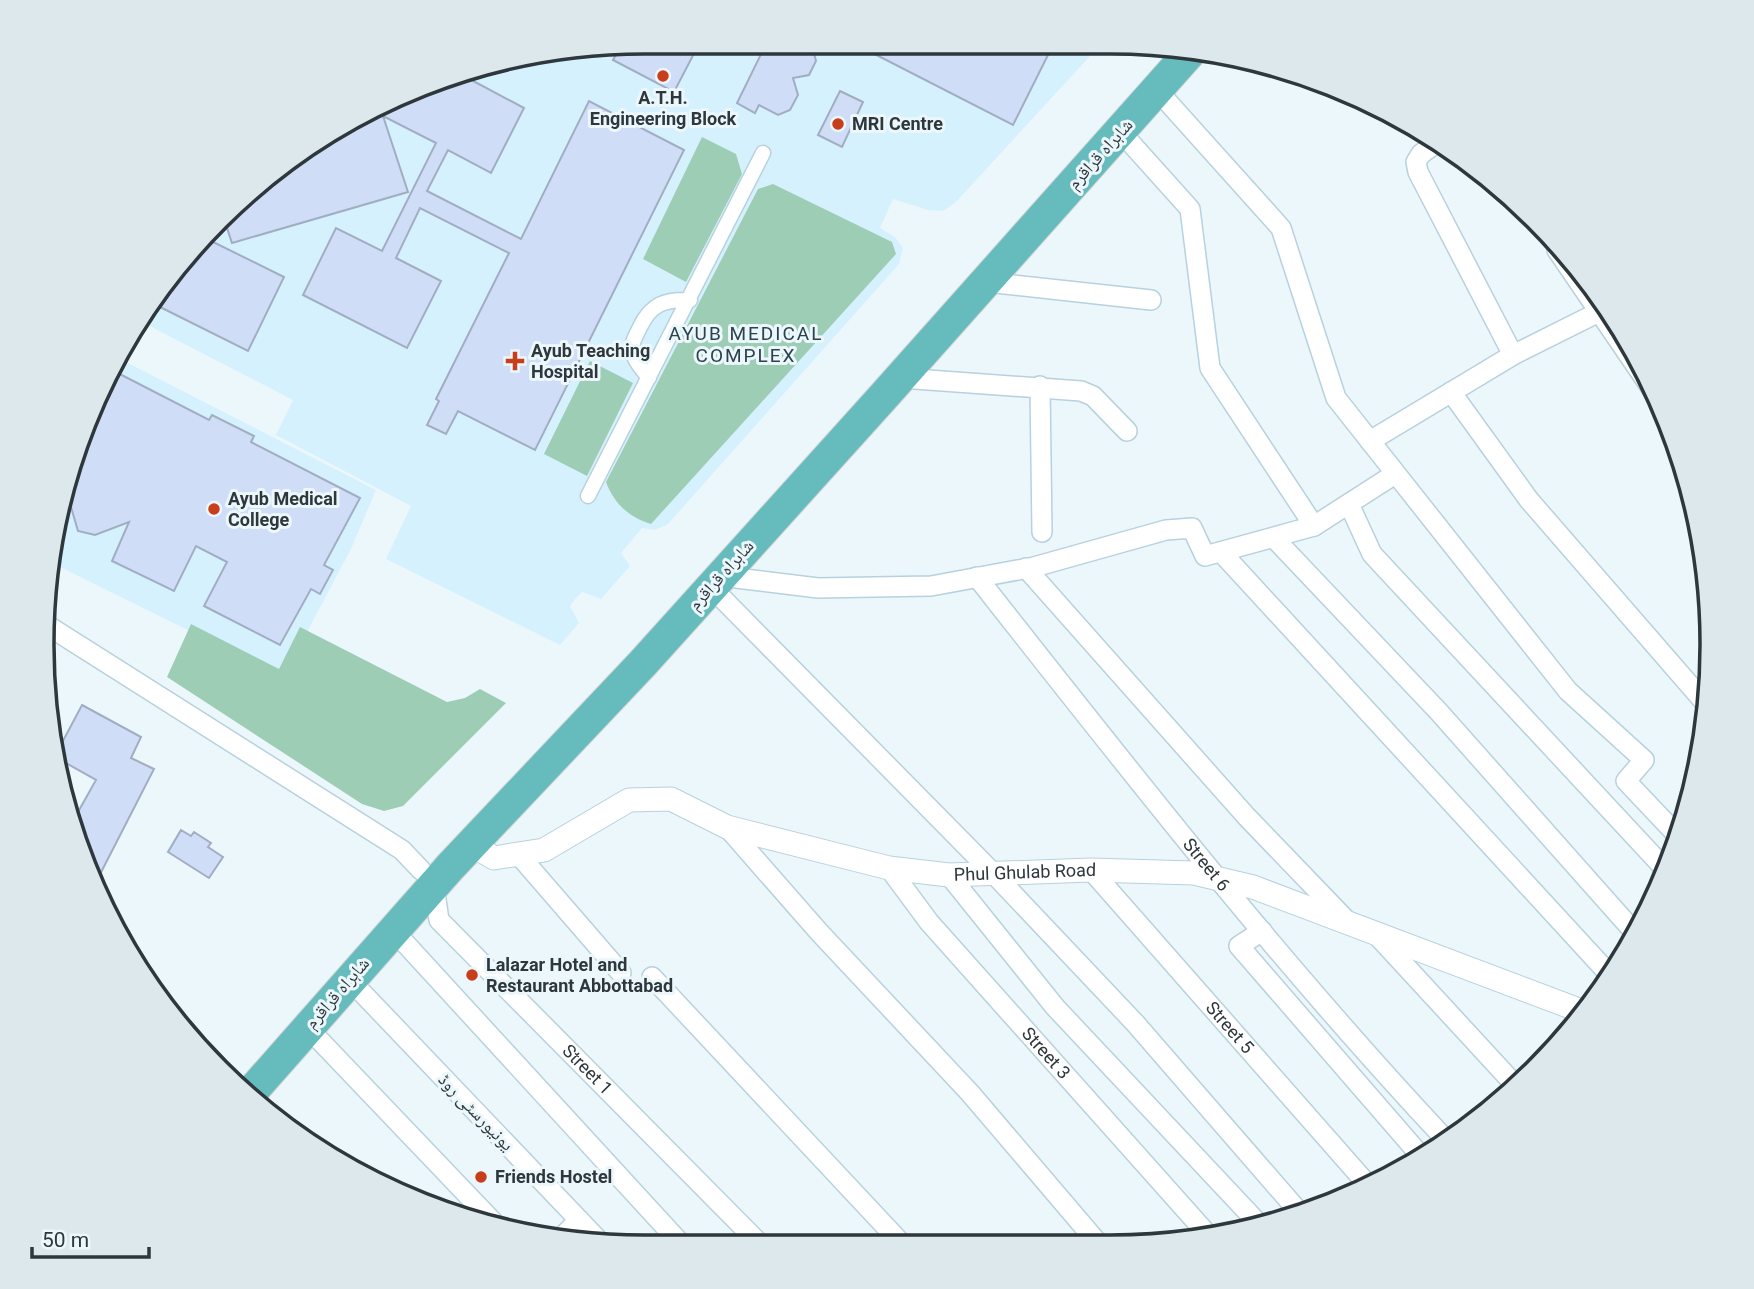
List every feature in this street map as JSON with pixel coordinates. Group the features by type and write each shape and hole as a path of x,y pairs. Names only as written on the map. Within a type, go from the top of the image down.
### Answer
{"highway":[{"name":"شاہراہ قراقرم","path":"239,1073 427,878 1161,57"},
{"name":"شاہراہ قراقرم","path":"255,1088 393,930 427,878 472,845 901,377 1184,59"}],"street":[{"path":"1157,90 1281,228 1336,398 1569,691 1644,760 1626,781 1670,828"},
{"path":"1120,131 1190,209 1210,368 1314,526"},
{"path":"1429,148 1416,162 1418,172 1513,355"},
{"path":"588,496 763,153"},
{"path":"986,282 1151,300"},
{"path":"649,378 637,362 632,349 648,311 666,302 690,300"},
{"path":"1370,441 1513,355 1597,313"},
{"path":"901,377 1067,387 1093,396 1128,431"},
{"path":"1040,386 1042,532"},
{"path":"1451,393 1530,500 1697,694"},
{"path":"716,581 818,588 931,586 1026,568 1166,530 1192,528 1205,556 1314,526 1395,474"},
{"path":"1349,504 1372,554 1658,862"},
{"path":"1274,538 1438,711 1629,926"},
{"path":"1221,552 1603,967"},
{"path":"1026,568 1245,816 1349,923"},
{"name":"Street 6","path":"977,578 1353,1041 1440,1133"},
{"path":"716,581 1135,1023 1293,1205"},
{"path":"55,630 402,850 427,878"},
{"name":"Phul Ghulab Road","path":"472,845 494,858 544,850 629,800 671,799 727,827 889,868 949,875 1091,870 1194,873 1253,887 1574,1008"},
{"path":"727,827 819,932 970,1093 1091,1235"},
{"path":"518,854 621,973"},
{"name":"Street 3","path":"889,868 929,922 1201,1227"},
{"name":"Street 5","path":"1091,870 1362,1178"},
{"path":"949,875 1055,1007 1252,1217"},
{"name":"Street 1","path":"427,878 439,920 751,1235"},
{"path":"393,930 673,1235"},
{"path":"1262,931 1238,946 1415,1149"},
{"path":"1373,932 1509,1079"},
{"path":"652,977 894,1235"},
{"name":"یونیورسٹی روڈ","path":"349,979 590,1232"},
{"path":"307,1027 467,1207"},
{"path":"569,1230 579,1220"}],"shaded area":[{"name":"Ayub Teaching Hospital","path":"1092,54 955,203 943,211 928,210 893,199 880,228 895,237 903,248 899,264 668,524 655,530 642,528 621,553 630,566 601,599 582,592 575,599 570,606 579,623 560,645 386,559 411,506 276,435 293,400 149,325 176,285 201,255 255,201 285,176 349,133 419,99 492,74 567,59 606,56"},
{"name":"Ayub Medical College","path":"126,362 376,490 351,549 283,677 59,566 74,492 86,455 99,419"}],"green space":[{"path":"702,137 736,154 742,174 686,282 643,259"},
{"path":"773,184 892,242 896,254 651,524 623,508 606,482 758,189"},
{"path":"590,361 633,383 587,476 544,454"},
{"path":"191,624 279,669 300,627 447,702 465,698 480,689 506,703 403,806 384,811 362,804 167,677"}],"building":[{"name":"A.T.H. Engineering Block","path":"694,54 674,92 613,60 615,56"},
{"path":"761,54 814,54 816,61 809,75 793,78 798,95 790,110 778,115 759,105 755,113 737,103"},
{"path":"874,54 1048,54 1013,125"},
{"path":"472,80 524,108 491,173 448,150 427,191 521,239 589,101 684,150 535,450 458,411 446,434 427,425 439,401 436,399 509,253 420,208 396,258 441,281 407,348 303,295 336,228 382,251 436,143 383,116 408,192 232,243 227,227 285,176 317,154 383,115"},
{"name":"MRI Centre","path":"840,91 863,102 842,147 818,135"},
{"path":"213,242 284,277 248,351 161,307"},
{"name":"Ayub Medical College","path":"120,374 209,420 212,415 254,436 251,442 360,498 324,565 333,570 320,594 311,589 280,645 204,606 227,562 196,546 174,591 112,561 129,522 95,535 78,531 71,507 74,492 99,419"},
{"path":"82,705 141,737 131,758 154,769 100,873 79,811 96,780 67,764 63,742"},
{"path":"181,830 191,836 194,832 211,843 208,847 223,857 209,878 168,852"}],"place":[{"name":"A.T.H. Engineering Block","path":"663,76"},
{"name":"MRI Centre","path":"838,124"},
{"name":"Ayub Teaching Hospital","path":"515,361"},
{"name":"Ayub Medical College","path":"214,509"},
{"name":"Lalazar Hotel and Restaurant Abbottabad","path":"472,975"},
{"name":"Friends Hostel","path":"481,1177"}],"district":[{"name":"AYUB MEDICAL COMPLEX","path":"746,344"}]}
